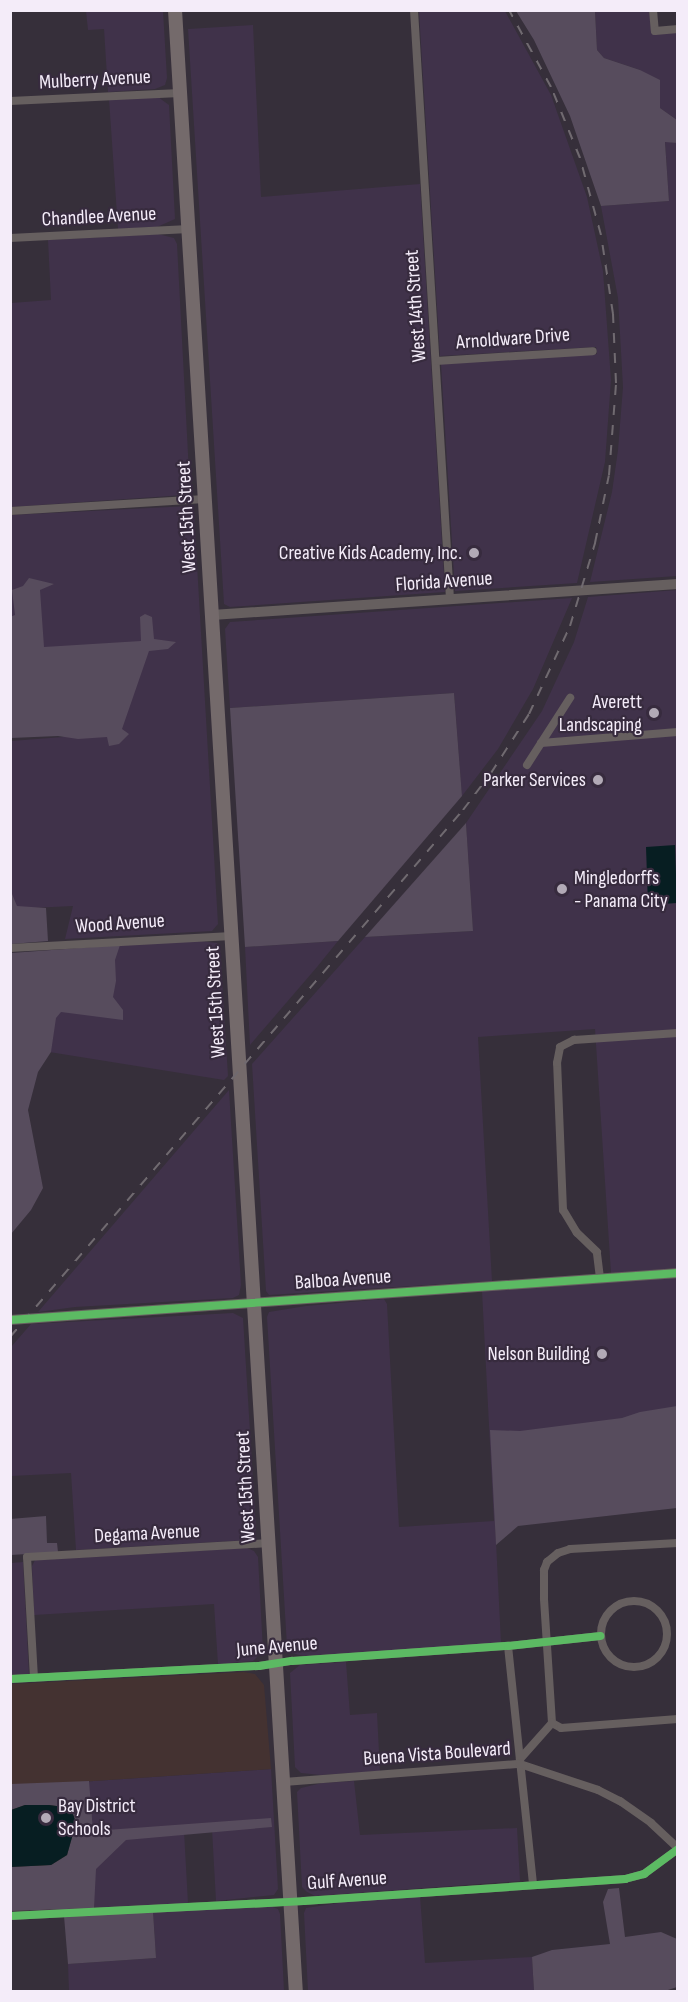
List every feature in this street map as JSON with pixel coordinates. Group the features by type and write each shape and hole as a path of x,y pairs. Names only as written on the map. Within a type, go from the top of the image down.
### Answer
{"highway":[{"name":"West 15th Street","path":"175,10 296,1992"}],"street":[{"name":"West 14th Street","path":"414,10 450,599"},
{"path":"653,10 655,31 678,29"},
{"name":"Mulberry Avenue","path":"10,101 180,93"},
{"name":"Chandlee Avenue","path":"10,238 189,229"},
{"name":"Arnoldware Drive","path":"436,361 593,351"},
{"path":"10,511 205,499"},
{"name":"Florida Avenue","path":"212,615 678,584"},
{"path":"526,765 570,698"},
{"path":"541,743 678,732"},
{"name":"Wood Avenue","path":"10,948 173,937 232,936"},
{"path":"600,1278 597,1252 577,1233 563,1210 557,1063 560,1047 574,1040 678,1033"},
{"name":"Balboa Avenue","path":"10,1320 678,1273"},
{"name":"Degama Avenue","path":"34,1678 27,1557 269,1543"},
{"path":"520,1762 552,1724 544,1570 554,1555 570,1549 678,1543"},
{"path":"630,1600 641,1601 654,1607 665,1622 667,1632 666,1647 660,1656 652,1663 636,1667 622,1666 613,1660 605,1651 600,1636 604,1620 610,1610 630,1600"},
{"path":"667,1632 678,1631"},
{"name":"June Avenue","path":"10,1679 276,1663 508,1646 600,1636"},
{"path":"508,1646 533,1884"},
{"path":"552,1724 561,1728 678,1719"},
{"name":"Buena Vista Boulevard","path":"284,1782 520,1762 598,1790 620,1801 651,1823 678,1849"},
{"name":"Gulf Avenue","path":"10,1916 291,1901 625,1879 644,1874 678,1849"}],"shaded area":[{"path":"86,11 163,11 167,78 165,85 155,89 108,92 104,29 88,30"},
{"path":"419,11 505,11 551,95 587,197 603,271 611,380 605,462 577,583 455,591 441,364 597,354 596,347 440,356"},
{"path":"516,11 595,11 597,50 604,58 640,70 660,80 660,108 677,120 677,143 665,142 669,201 601,206 570,116 534,40"},
{"path":"595,11 649,11 652,33 677,33 677,120 660,108 640,70 604,58 597,50"},
{"path":"253,25 261,197 420,184 445,592 230,607 224,604 188,29"},
{"path":"158,97 169,105 175,219 157,227 118,229 109,99"},
{"path":"665,141 677,143 677,576 590,582 612,492 623,387 618,298 601,206 669,201"},
{"path":"158,234 174,238 177,244 190,492 184,495 11,507 11,303 51,300 48,240"},
{"path":"190,506 194,513 218,924 212,931 65,939 73,906 11,909 11,741 115,733 11,655 11,515"},
{"path":"29,578 54,584 40,590 44,647 141,641 140,617 145,614 152,617 154,639 176,642 168,649 149,651 122,729 129,734 119,744 109,746 107,737 11,738 10,617 15,615 12,590 23,586"},
{"path":"677,590 677,1268 611,1273 595,1029 478,1037 492,1281 269,1295 266,1291 252,1064 365,937 473,931 466,823 542,711 574,642 588,597"},
{"path":"572,598 533,689 498,749 462,796 454,693 230,708 225,629 230,622"},
{"path":"454,693 462,796 338,941 245,947 230,708"},
{"path":"466,823 473,931 365,937"},
{"path":"675,845 677,903 648,905 646,847"},
{"path":"10,889 17,906 46,908 48,941 11,944"},
{"path":"192,940 217,943 220,948 228,1076 224,1080 43,1051 64,949"},
{"path":"338,941 317,967 250,1045 245,947"},
{"path":"120,945 115,960 116,981 113,997 123,1010 123,1020 61,1012 56,1018 51,1052 38,1072 28,1110 43,1188 31,1210 11,1234 11,953"},
{"path":"229,1090 241,1285 239,1295 233,1298 75,1307 38,1312"},
{"path":"677,1276 677,1507 495,1521 501,1643 304,1656 291,1653 287,1646 267,1317 269,1312 306,1306 384,1299 387,1304 399,1527 494,1521 482,1291"},
{"path":"233,1313 243,1318 256,1529 253,1538 251,1540 76,1550 71,1473 11,1476 11,1347 31,1324"},
{"path":"677,1406 677,1508 518,1526 496,1545 490,1430 520,1431 622,1418 640,1412"},
{"path":"46,1516 47,1543 57,1543 58,1552 11,1555 10,1519"},
{"path":"247,1548 254,1551 258,1557 263,1651 253,1661 218,1664 214,1604 34,1615 32,1566 35,1560"},
{"path":"23,1562 29,1674 11,1675 11,1563"},
{"path":"346,1662 350,1715 377,1713 380,1771 321,1775 301,1773 295,1767 290,1673 300,1665"},
{"name":"Bay District Schools","path":"244,1672 255,1674 264,1685 271,1769 79,1782 87,1908 11,1911 11,1684"},
{"path":"271,1769 278,1889 274,1895 216,1901 212,1829 184,1831 188,1903 87,1908 79,1782"},
{"path":"89,1781 93,1831 271,1818 272,1827 126,1840 96,1869 94,1908 11,1911 10,1867 51,1865 67,1855 76,1823 71,1808 25,1805 11,1810 11,1784"},
{"path":"354,1781 360,1835 517,1828 520,1881 315,1896 307,1892 302,1887 297,1792 301,1788 322,1783"},
{"path":"25,1805 71,1808 76,1823 67,1855 51,1865 11,1867 11,1810"},
{"path":"619,1888 625,1937 661,1932 677,1939 677,1987 662,1992 534,1991 532,1957 552,1950 610,1944 603,1902 608,1889"},
{"path":"420,1896 425,1963 532,1957 534,1991 308,1991 304,1913 306,1908 359,1900"},
{"path":"270,1906 278,1909 280,1914 284,1991 69,1991 68,1964 156,1958 153,1911"},
{"path":"153,1911 156,1958 68,1964 64,1916"}],"railway":[{"path":"10,1337 463,810 491,773 529,714 570,626 595,543 609,475 616,383 613,314 601,235 580,158 551,87 509,10"}],"cycle path":[{"path":"10,1320 678,1273"},
{"path":"10,1679 259,1666 292,1661 508,1646 600,1636"},
{"path":"10,1916 304,1901 625,1879 644,1874 678,1849"}],"place":[{"name":"Creative Kids Academy, Inc.","path":"474,553"},
{"name":"Averett Landscaping","path":"654,713"},
{"name":"Parker Services","path":"598,780"},
{"name":"Mingledorffs - Panama City","path":"562,889"},
{"name":"Nelson Building","path":"602,1354"},
{"name":"Bay District Schools","path":"46,1818"}]}
